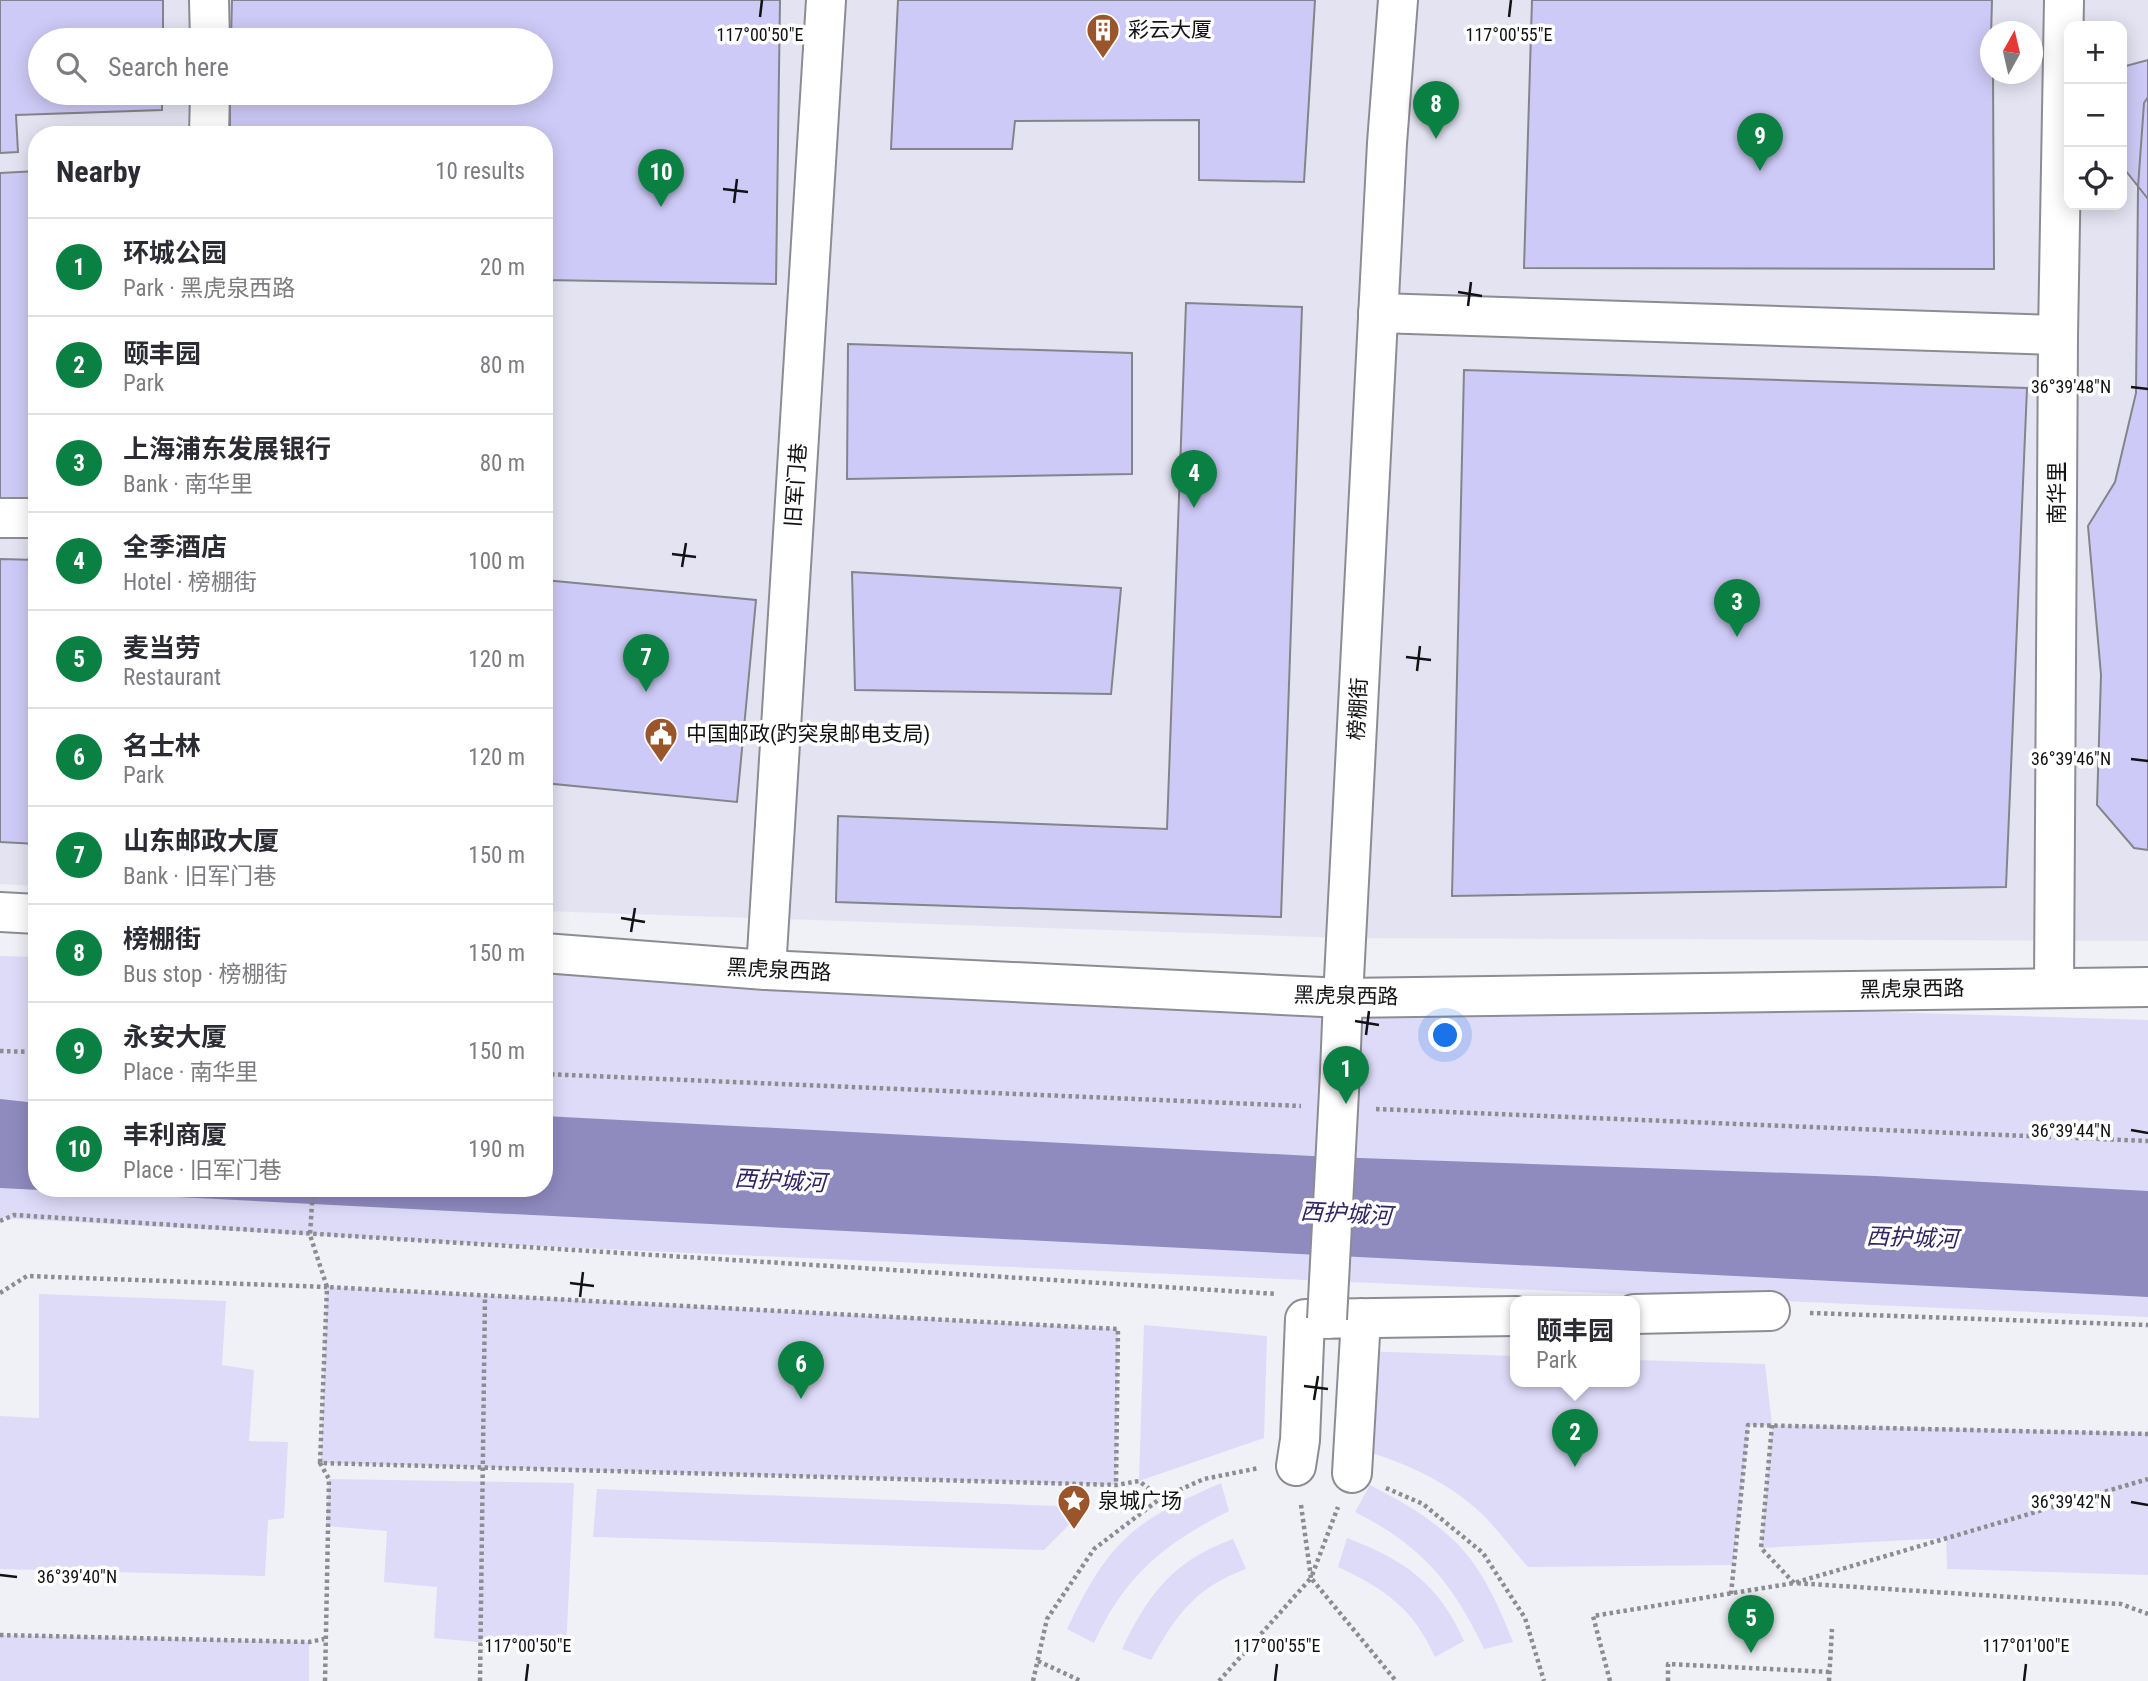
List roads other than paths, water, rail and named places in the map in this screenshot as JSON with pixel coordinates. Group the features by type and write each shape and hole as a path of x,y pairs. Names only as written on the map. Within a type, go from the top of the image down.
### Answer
{"street":[{"path":"209,0 210,28"},
{"name":"旧军门巷","path":"766,970 826,0"},
{"name":"榜棚街","path":"1352,1474 1344,1319 1340,1072 1378,313 1398,0"},
{"name":"南华里","path":"2054,987 2058,335 2064,0"},
{"path":"209,126 210,105"},
{"path":"1378,313 2058,335"},
{"path":"0,518 28,518"},
{"path":"0,912 28,914"},
{"name":"黑虎泉西路","path":"553,954 766,970 1343,998 2148,987"},
{"path":"1640,1314 1770,1311"},
{"path":"1296,1466 1300,1440 1305,1319 1510,1316"}],"water":[{"path":"0,1099 28,1102 28,1189 0,1188"},
{"name":"西护城河","path":"553,1116 1331,1157 1875,1176 2148,1191 2148,1297 177,1197 553,1197"}],"place":[{"name":"彩云大厦","path":"1103,60"},
{"name":"榜棚街","path":"1436,139"},
{"name":"永安大厦","path":"1760,171"},
{"name":"丰利商厦","path":"661,207"},
{"name":"全季酒店","path":"1194,508"},
{"name":"上海浦东发展银行","path":"1737,637"},
{"name":"山东邮政大厦","path":"646,692"},
{"name":"中国邮政(趵突泉邮电支局)","path":"661,764"},
{"name":"环城公园","path":"1346,1104"},
{"name":"名士林","path":"801,1399"},
{"name":"颐丰园","path":"1575,1467"},
{"name":"泉城广场","path":"1074,1531"},
{"name":"麦当劳","path":"1751,1653"}]}
